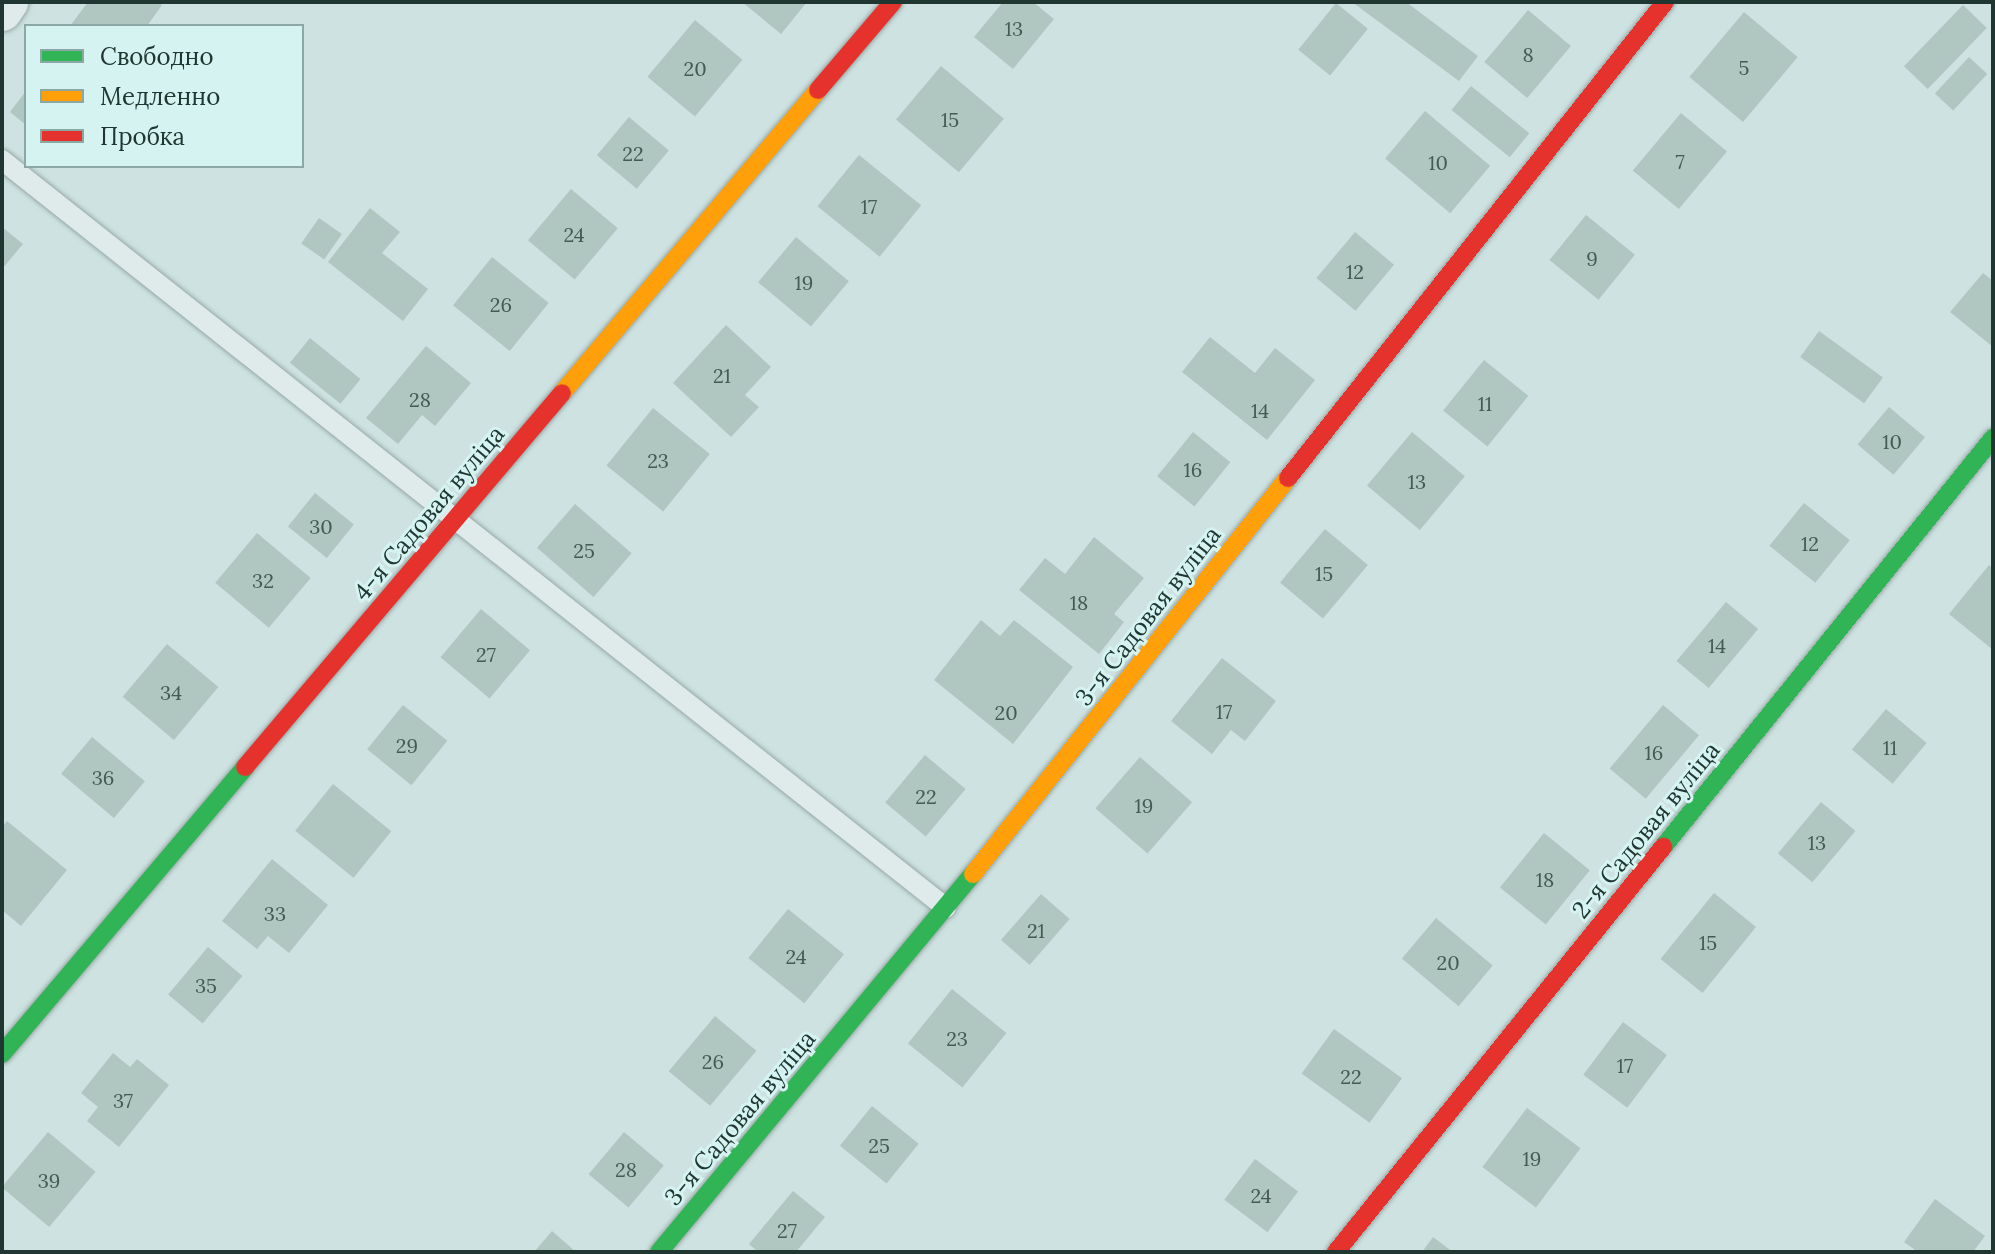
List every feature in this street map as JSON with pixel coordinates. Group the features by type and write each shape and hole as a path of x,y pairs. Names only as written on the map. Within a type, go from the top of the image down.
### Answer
{"street":[{"path":"2,11 8,2"},
{"name":"4-я Садовая вуліца","path":"2,1054 893,2"},
{"name":"3-я Садовая вуліца","path":"659,1252 946,908 1665,2"},
{"name":"2-я Садовая вуліца","path":"1336,1252 1993,438"}],"lane":[{"path":"2,160 946,908"}],"building":[{"path":"88,2 158,2 162,5 148,24 72,24"},
{"path":"742,2 807,2 781,34"},
{"path":"1003,2 1033,2 1054,19 1013,69 974,37"},
{"path":"1352,2 1406,2 1478,56 1459,81"},
{"path":"1336,3 1368,29 1330,75 1298,50"},
{"path":"1963,5 1987,28 1928,89 1904,66"},
{"path":"1528,10 1571,46 1527,98 1484,62"},
{"path":"1744,12 1798,57 1743,122 1689,77"},
{"path":"695,20 742,60 695,117 647,77"},
{"path":"1969,57 1987,74 1953,111 1935,94"},
{"path":"941,66 1004,119 959,172 896,120"},
{"path":"1471,86 1529,133 1510,157 1451,110"},
{"path":"24,94 24,123 10,112"},
{"path":"1425,111 1490,166 1450,213 1385,158"},
{"path":"1681,113 1727,152 1679,209 1633,170"},
{"path":"629,117 669,150 637,189 597,155"},
{"path":"859,155 921,205 880,257 817,206"},
{"path":"571,189 618,228 575,280 528,240"},
{"path":"370,208 400,232 382,253 428,289 403,321 328,262"},
{"path":"1586,215 1635,255 1598,300 1549,260"},
{"path":"319,218 342,234 324,259 301,243"},
{"path":"2,227 23,244 2,269"},
{"path":"1355,232 1394,265 1356,311 1316,278"},
{"path":"796,237 849,281 811,327 758,282"},
{"path":"492,257 549,303 510,351 453,305"},
{"path":"1983,273 1993,281 1993,347 1950,312"},
{"path":"726,325 771,367 745,395 759,407 731,437 673,383"},
{"path":"1819,331 1883,377 1864,403 1800,357"},
{"path":"1210,337 1255,373 1275,348 1315,380 1267,440 1182,372"},
{"path":"310,338 361,379 340,404 290,363"},
{"path":"426,346 471,383 435,426 422,415 398,444 366,418"},
{"path":"1484,360 1528,396 1487,446 1443,411"},
{"path":"1889,407 1925,437 1894,475 1858,445"},
{"path":"653,408 710,454 663,511 606,466"},
{"path":"1193,432 1230,462 1194,507 1157,476"},
{"path":"1412,432 1465,476 1420,530 1367,486"},
{"path":"315,493 354,524 327,558 288,526"},
{"path":"1804,503 1850,540 1815,583 1769,546"},
{"path":"575,504 632,553 594,597 537,548"},
{"path":"1325,529 1368,565 1323,619 1280,583"},
{"path":"257,533 311,578 269,628 215,583"},
{"path":"1094,537 1144,578 1114,614 1124,622 1099,654 1019,590 1045,558 1065,574"},
{"path":"1989,565 1993,569 1993,650 1949,614"},
{"path":"1726,602 1758,629 1709,688 1677,661"},
{"path":"481,609 530,650 490,698 441,657"},
{"path":"981,620 1000,636 1014,620 1073,667 1013,744 934,680"},
{"path":"167,644 218,687 174,740 123,697"},
{"path":"1222,658 1276,701 1245,741 1231,730 1212,754 1171,721"},
{"path":"403,705 447,741 411,785 367,749"},
{"path":"1663,705 1699,735 1646,799 1610,769"},
{"path":"1886,709 1927,743 1893,784 1852,750"},
{"path":"92,737 145,781 114,818 61,774"},
{"path":"925,755 966,789 926,837 885,802"},
{"path":"1140,757 1192,802 1147,854 1095,808"},
{"path":"333,784 391,831 354,878 295,831"},
{"path":"1821,802 1855,831 1812,882 1778,853"},
{"path":"7,821 67,870 21,926 2,910 2,827"},
{"path":"1544,833 1590,870 1546,925 1500,887"},
{"path":"272,859 328,905 289,953 268,936 257,949 222,921"},
{"path":"1714,893 1756,927 1702,993 1661,959"},
{"path":"1041,894 1070,919 1030,965 1001,940"},
{"path":"788,909 844,954 804,1003 748,958"},
{"path":"1436,918 1493,966 1459,1006 1402,959"},
{"path":"208,947 242,976 203,1023 168,994"},
{"path":"952,989 1006,1033 962,1087 908,1043"},
{"path":"715,1016 756,1051 710,1106 669,1071"},
{"path":"1623,1022 1667,1055 1627,1108 1583,1075"},
{"path":"1334,1029 1402,1078 1370,1123 1302,1073"},
{"path":"113,1053 130,1067 137,1059 169,1085 119,1147 87,1121 98,1107 81,1093"},
{"path":"872,1106 919,1144 887,1183 840,1146"},
{"path":"1527,1108 1581,1148 1536,1207 1482,1167"},
{"path":"48,1132 95,1172 49,1227 2,1187"},
{"path":"624,1132 664,1165 628,1208 589,1174"},
{"path":"1255,1159 1298,1191 1267,1232 1224,1200"},
{"path":"793,1191 825,1217 796,1252 758,1252 749,1244"},
{"path":"1935,1199 1985,1236 1973,1252 1918,1252 1904,1242"},
{"path":"552,1231 576,1252 534,1252"},
{"path":"1433,1237 1453,1252 1422,1252"}],"traffic: fast":[{"path":"1663,847 1993,438"},
{"path":"2,1054 245,767"},
{"path":"659,1252 973,874"}],"traffic: slow":[{"path":"562,393 818,90"},
{"path":"973,874 1288,478"}],"traffic: jam":[{"path":"818,90 893,2"},
{"path":"1288,478 1665,2"},
{"path":"245,767 562,393"},
{"path":"1336,1252 1663,847"}]}
